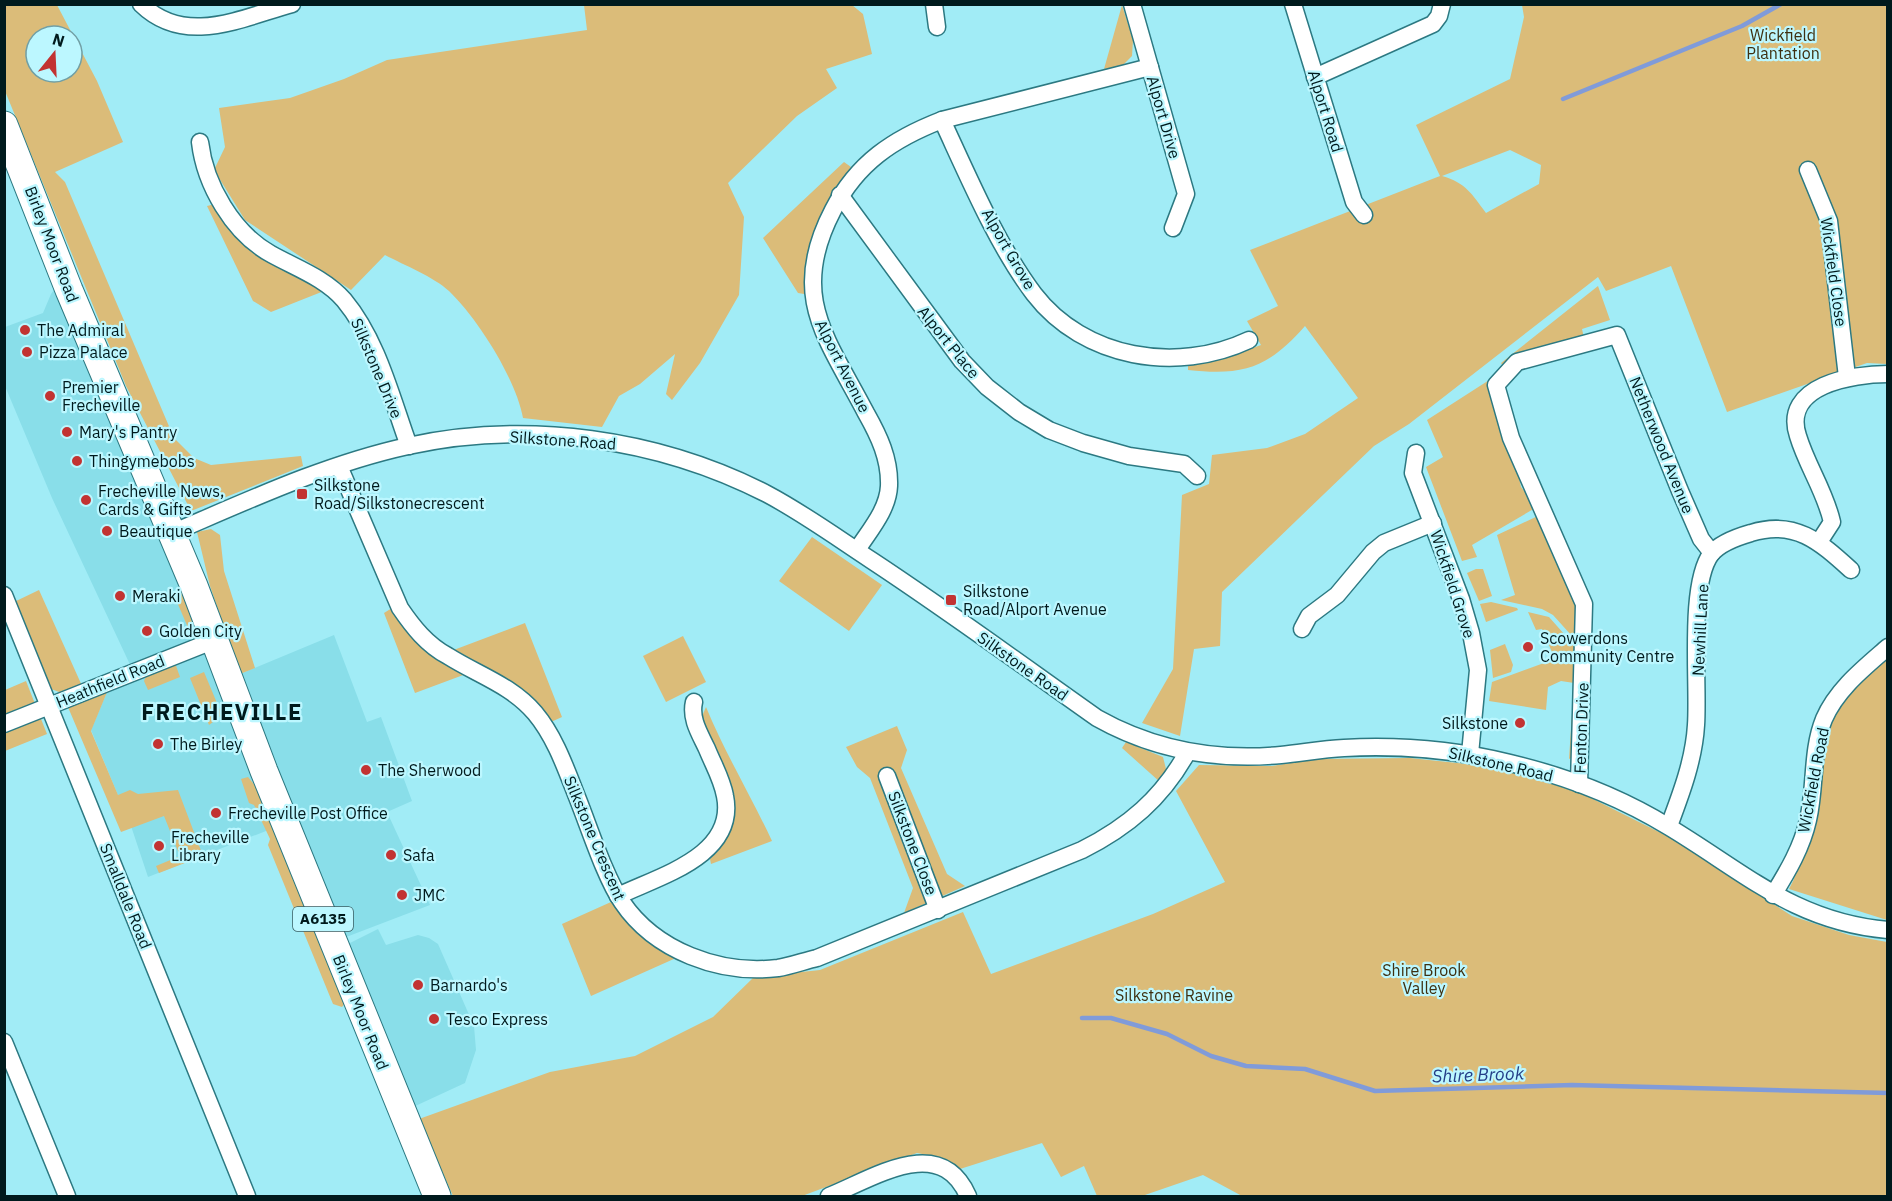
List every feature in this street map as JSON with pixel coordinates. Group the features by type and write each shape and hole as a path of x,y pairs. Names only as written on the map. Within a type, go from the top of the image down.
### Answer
{"main road":[{"name":"Birley Moor Road","path":"4,125 69,290 172,533 268,780 437,1197"}],"street":[{"path":"141,4 164,21 191,29 292,4"},
{"path":"934,4 937,27"},
{"name":"Alport Drive","path":"1132,4 1186,194 1173,228"},
{"name":"Alport Road","path":"1293,4 1354,202 1364,215"},
{"path":"1315,77 1432,24 1439,16 1442,4"},
{"name":"Alport Avenue","path":"857,550 886,505 889,470 878,435 820,325 814,305 811,284 817,247 840,195 857,174 897,140 942,120 1150,67"},
{"name":"Alport Grove","path":"942,120 1009,253 1033,293 1079,332 1112,349 1153,358 1179,359 1203,356 1249,340"},
{"name":"Silkstone Drive","path":"200,142 206,172 227,211 238,226 268,253 328,285 356,316 384,376 409,446"},
{"name":"Wickfield Close","path":"1808,170 1829,220 1847,377"},
{"name":"Alport Place","path":"840,195 962,362 1019,412 1049,430 1083,443 1128,456 1184,464 1197,476"},
{"name":"Fenton Drive","path":"1579,784 1584,604 1510,438 1496,385 1517,362 1617,334"},
{"name":"Netherwood Avenue","path":"1617,334 1680,491 1701,539 1712,553"},
{"path":"1820,542 1832,522 1829,507 1797,434 1796,415 1801,402 1814,390 1847,377 1887,374"},
{"name":"Silkstone Road","path":"172,533 257,496 339,466 409,446 487,436 538,435 627,444 675,458 765,493 803,514 1097,718 1120,731 1187,753 1256,757 1370,747 1470,754 1545,772 1579,784 1669,826 1773,895 1834,921 1887,930"},
{"name":"Wickfield Grove","path":"1416,453 1413,473 1461,599 1478,670 1470,754"},
{"name":"Silkstone Crescent","path":"339,466 400,608 413,627 447,656 501,684 520,698 544,726 554,743 618,896 644,927 683,953 728,967 779,968 817,958 938,910 1114,834 1158,797 1174,777 1187,753"},
{"path":"1302,629 1309,616 1337,595 1373,552 1384,543 1433,523"},
{"path":"1712,553 1733,538 1765,529 1794,530 1820,542 1851,570"},
{"name":"Newhill Lane","path":"1669,826 1693,750 1696,726 1698,601 1704,569 1712,553"},
{"name":"Smalldale Road","path":"4,595 247,1197"},
{"name":"Heathfield Road","path":"4,724 215,640"},
{"name":"Wickfield Road","path":"1773,895 1790,868 1808,821 1818,739 1824,719 1848,683 1887,646"},
{"path":"618,896 700,856 713,845 720,831 725,815 726,798 693,718 694,702"},
{"name":"Silkstone Close","path":"888,776 938,910"},
{"path":"4,1042 68,1197"},
{"path":"829,1197 912,1163 928,1162 956,1175 968,1197"}],"shaded area":[{"path":"64,276 240,674 334,635 367,722 381,717 412,801 387,812 430,905 320,947 271,829 148,877 132,829 91,730 110,685 133,671 52,498 5,386 5,327 43,313 51,294"},
{"path":"378,929 386,945 418,935 438,944 474,1026 476,1050 465,1083 411,1108 344,946"}],"green space":[{"path":"5,5 57,5 67,24 24,24 24,84 84,84 84,56 123,142 55,172 65,182 174,438 194,458 211,465 301,456 303,466 191,511 126,386 5,91"},
{"path":"584,5 852,5 863,14 872,54 826,69 837,88 797,116 728,183 744,217 739,295 700,363 672,400 666,394 675,354 640,384 619,396 602,427 523,418 513,386 494,350 472,317 443,286 385,255 351,290 245,220 214,170 225,147 219,108 290,98 344,79 387,60 587,30"},
{"path":"1122,5 1133,40 1132,56 1123,65 1104,69"},
{"name":"Wickfield Plantation","path":"1522,5 1887,5 1887,364 1867,363 1727,412 1671,266 1606,291 1598,277 1409,424 1374,446 1222,592 1220,646 1194,649 1180,736 1142,723 1173,669 1182,495 1209,484 1212,455 1267,448 1305,434 1358,398 1305,326 1279,351 1254,366 1225,372 1208,372 1188,370 1188,364 1231,356 1261,345 1247,321 1278,306 1250,250 1440,176 1416,125 1510,79 1524,17","holes":["1510,150 1541,165 1539,184 1486,213 1463,186 1442,176"]},
{"path":"844,162 851,167 830,198 816,227 808,258 804,294 798,293 763,238"},
{"path":"215,204 244,243 262,258 324,291 271,312 253,301 207,206"},
{"path":"1598,286 1610,320 1582,329 1584,338 1503,366 1501,363"},
{"path":"1497,375 1521,487 1537,507 1472,545 1477,557 1462,561 1426,467 1443,457 1427,420"},
{"path":"1540,515 1582,604 1581,646 1553,615 1542,609 1501,600 1515,595 1497,535"},
{"path":"211,529 220,535 224,571 255,668 240,674 210,586 197,532"},
{"path":"812,537 882,585 849,631 779,581"},
{"path":"1483,569 1492,596 1479,601 1467,573"},
{"path":"39,590 87,697 110,685 91,731 118,795 130,790 138,794 178,790 203,856 159,873 156,866 180,856 164,816 121,832 62,693 51,689 14,602"},
{"path":"184,591 192,622 189,630 174,595"},
{"path":"1491,602 1518,610 1486,622 1480,604"},
{"path":"392,608 423,648 442,662 466,674 415,693 384,613"},
{"path":"1528,612 1549,617 1581,653 1573,757 1569,759 1574,683 1561,681 1548,687 1546,710 1489,701 1492,682 1555,659 1542,629 1536,630"},
{"path":"525,623 562,717 551,722 517,688 481,665 451,651"},
{"path":"683,636 706,682 666,702 643,656"},
{"path":"1505,644 1513,665 1511,672 1493,678 1490,650"},
{"path":"1887,658 1887,920 1789,889 1794,879 1828,724 1856,685"},
{"path":"175,663 180,677 148,690 144,681 147,674"},
{"path":"204,672 222,715 209,725 190,678"},
{"path":"26,681 47,734 5,751 5,690"},
{"path":"706,707 772,841 711,864 710,859 719,850 726,833 700,721"},
{"path":"897,726 907,750 901,768 947,874 965,886 904,913 913,888 870,778 857,767 846,747"},
{"path":"1126,742 1163,757 1167,773 1160,782 1122,748"},
{"name":"Shire Brook Valley","path":"1410,758 1476,765 1527,776 1583,794 1675,840 1792,916 1849,935 1887,942 1887,1196 1242,1196 1203,1175 1142,1196 1097,1196 1084,1166 1061,1177 1042,1143 960,1169 938,1157 917,1153 802,1196 453,1196 419,1119 550,1072 635,1056 713,1017 754,977 820,970 963,912 991,974 1153,914 1225,882 1176,791 1199,765 1272,766 1315,759"},
{"path":"248,777 267,800 346,1002 342,1007 333,1004 268,845 270,839 254,805 249,803 241,779"},
{"path":"611,902 640,935 676,958 591,996 562,924"}],"waterway":[{"path":"1563,99 1742,26 1781,4"},
{"name":"Shire Brook","path":"1082,1018 1111,1018 1167,1034 1211,1056 1246,1066 1305,1069 1375,1091 1572,1085 1888,1093"}],"place":[{"name":"The Admiral","path":"25,330"},
{"name":"Pizza Palace","path":"27,352"},
{"name":"Premier Frecheville","path":"50,396"},
{"name":"Mary's Pantry","path":"67,432"},
{"name":"Thingymebobs","path":"77,461"},
{"name":"Silkstone Road/Silkstonecrescent","path":"302,494"},
{"name":"Frecheville News, Cards & Gifts","path":"86,500"},
{"name":"Beautique","path":"107,531"},
{"name":"Meraki","path":"120,596"},
{"name":"Silkstone Road/Alport Avenue","path":"951,600"},
{"name":"Golden City","path":"147,631"},
{"name":"Scowerdons Community Centre","path":"1528,647"},
{"name":"Silkstone","path":"1520,723"},
{"name":"The Birley","path":"158,744"},
{"name":"The Sherwood","path":"366,770"},
{"name":"Frecheville Post Office","path":"216,813"},
{"name":"Frecheville Library","path":"159,846"},
{"name":"Safa","path":"391,855"},
{"name":"JMC","path":"402,895"},
{"name":"Barnardo's","path":"418,985"},
{"name":"Tesco Express","path":"434,1019"}],"district":[{"name":"FRECHEVILLE","path":"222,712"}],"park label":[{"name":"Silkstone Ravine","path":"1174,995"}]}
